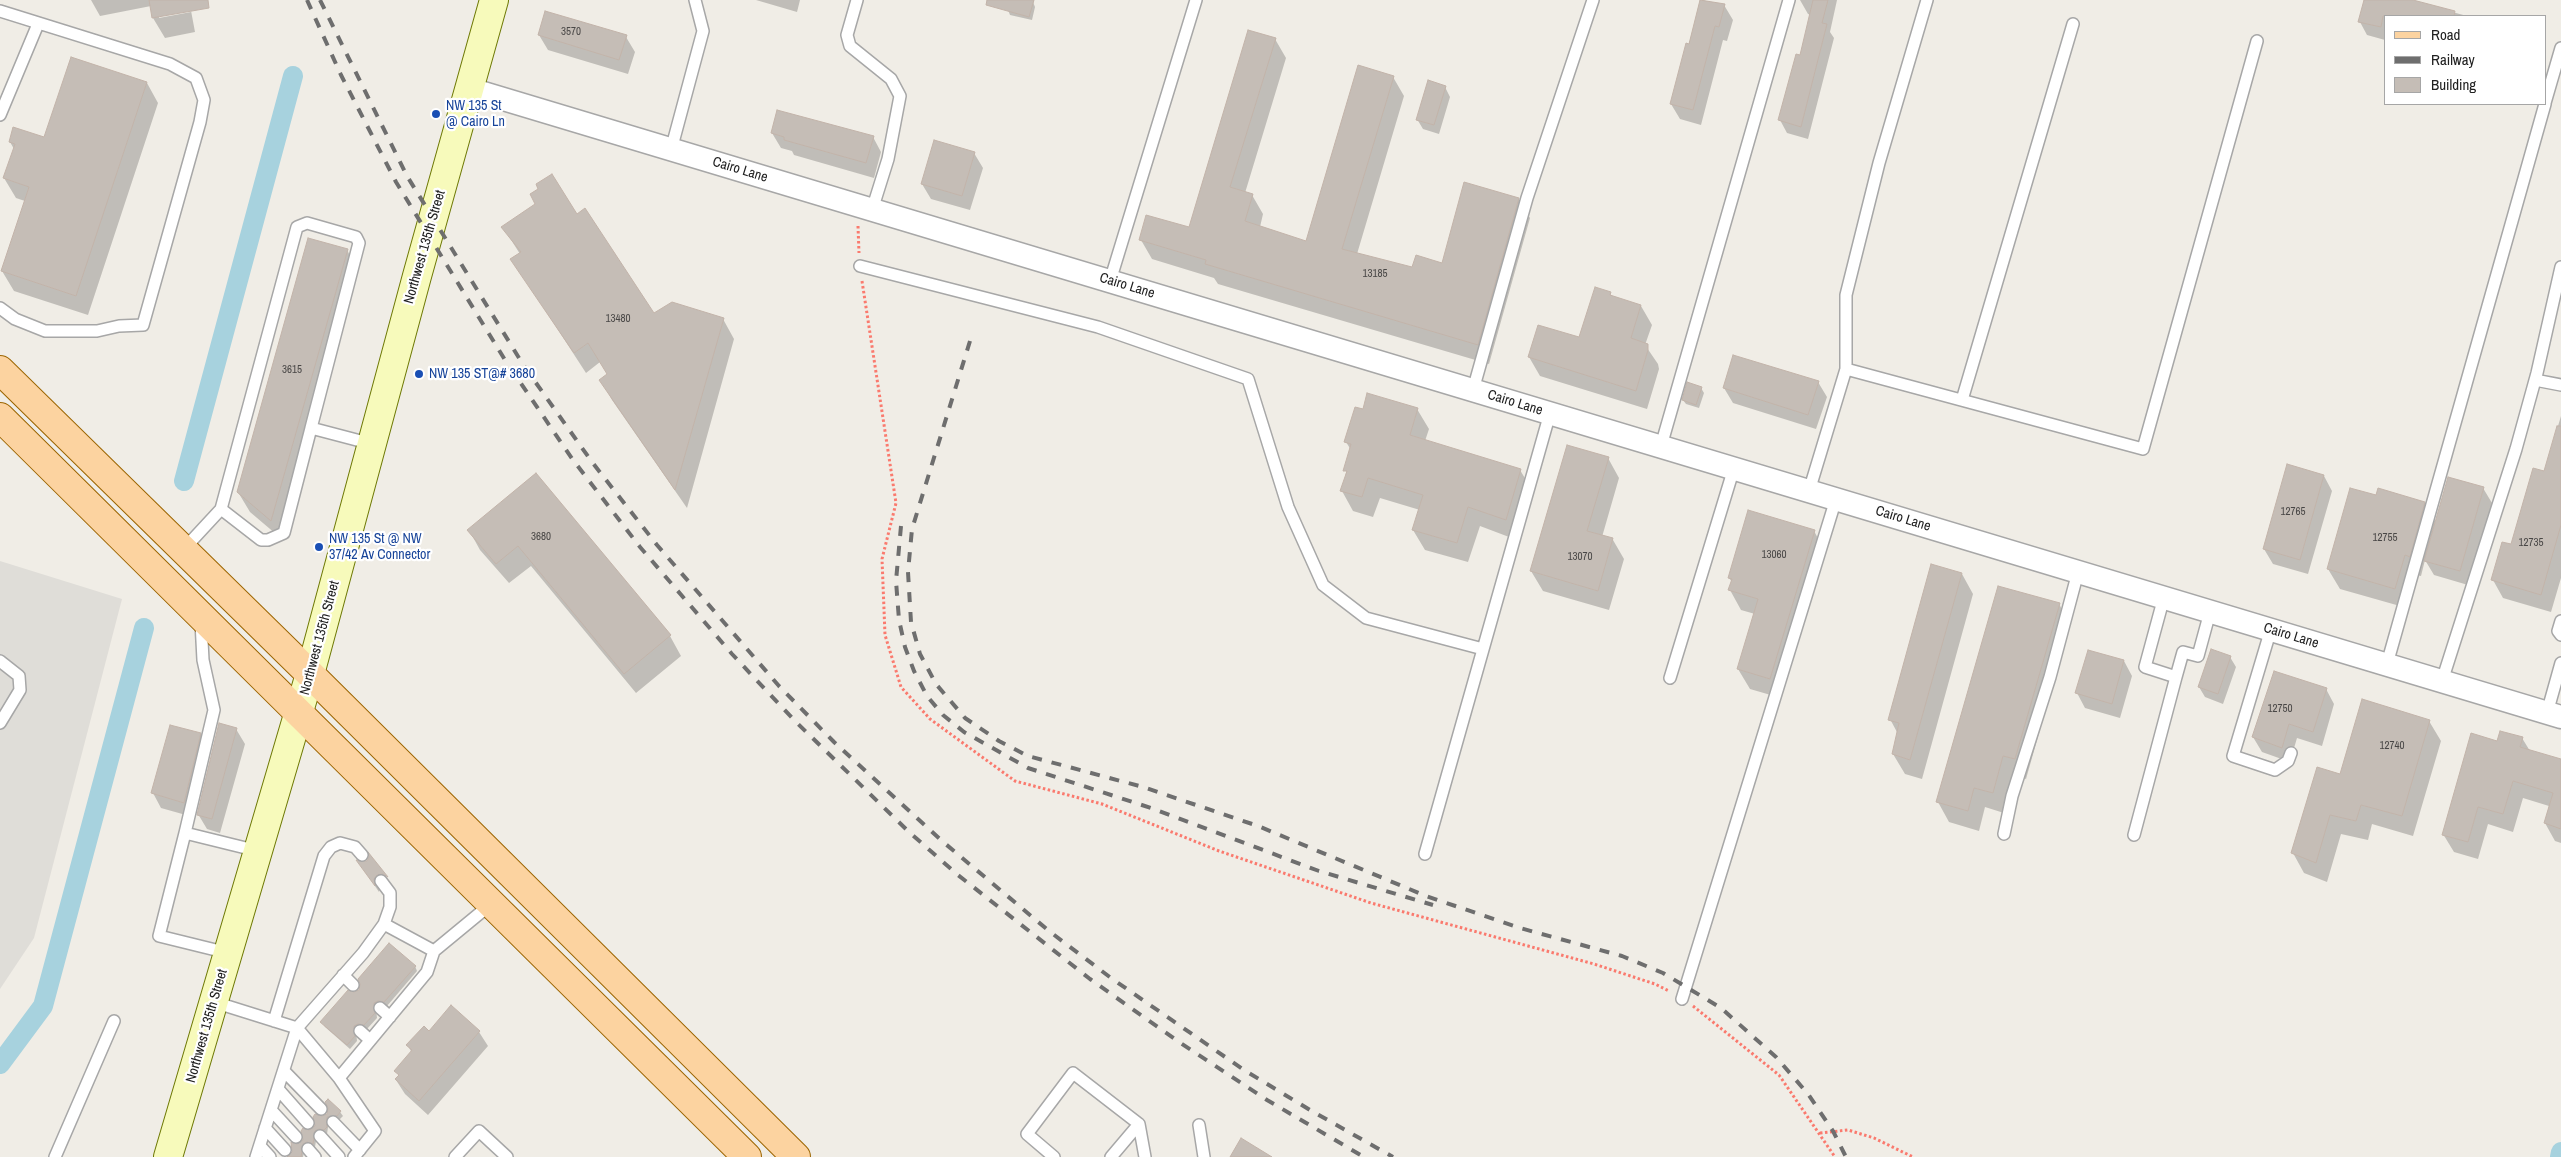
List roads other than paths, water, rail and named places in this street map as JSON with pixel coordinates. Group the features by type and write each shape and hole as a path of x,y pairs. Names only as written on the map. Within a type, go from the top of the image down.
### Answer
{"main road":[{"name":"Northwest 135th Street","path":"168,1157 310,674 470,89 491,2"},
{"path":"0,370 310,674 796,1157"},
{"path":"0,417 747,1157"}],"street":[{"name":"Cairo Lane","path":"470,89 2554,715"}],"lane":[{"path":"672,150 703,31 695,0"},
{"path":"857,0 847,35 850,46 891,79 900,96 888,160 866,208"},
{"path":"1110,281 1196,0"},
{"path":"1473,390 1527,198 1593,0"},
{"path":"1661,446 1789,0"},
{"path":"1809,491 1846,369 1846,295 1879,163 1927,0"},
{"path":"0,11 170,64 196,78 204,100 200,122 143,325 119,326 97,331 45,331 14,319 0,308"},
{"path":"0,115 38,24"},
{"path":"1962,400 2073,24"},
{"path":"1846,369 2143,449 2257,41"},
{"path":"2546,100 2561,48"},
{"path":"2387,664 2545,105"},
{"path":"183,550 222,509 298,228 307,223 356,237 359,243 284,533 268,540 261,540 222,509"},
{"path":"860,266 1098,327 1248,379 1288,507 1323,586 1366,618 1483,648"},
{"path":"2442,681 2479,569 2535,380 2561,267"},
{"path":"2535,380 2561,385"},
{"path":"1426,854 1550,413"},
{"path":"311,428 372,444"},
{"path":"1670,678 1734,468"},
{"path":"1682,999 1836,499"},
{"path":"2004,834 2012,796 2050,677 2078,572"},
{"path":"2164,597 2145,667 2176,677"},
{"path":"2134,835 2183,652 2198,656 2210,612"},
{"path":"201,617 203,660 214,710 159,936 228,953"},
{"path":"2561,621 2558,631 2561,635"},
{"path":"2271,629 2233,756 2275,770 2288,761 2291,753"},
{"path":"0,661 19,676 20,690 0,723"},
{"path":"2554,715 2561,663"},
{"path":"185,833 258,851"},
{"path":"274,1021 324,856 331,846 340,843 355,847 362,855"},
{"path":"256,1157 297,1028 363,953 384,924 390,907 390,893 381,881"},
{"path":"339,1078 427,972 434,951 491,904"},
{"path":"384,924 434,951"},
{"path":"363,953 372,962"},
{"path":"343,975 353,985"},
{"path":"400,985 409,993"},
{"path":"325,997 334,1005"},
{"path":"214,1002 297,1028 339,1078 375,1131 357,1154 333,1122"},
{"path":"380,1008 390,1017"},
{"path":"55,1157 114,1021"},
{"path":"360,1031 370,1040"},
{"path":"284,1070 321,1110"},
{"path":"1054,1157 1027,1134 1073,1073 1139,1124 1145,1157"},
{"path":"278,1089 308,1123"},
{"path":"271,1110 296,1137"},
{"path":"1111,1157 1139,1124"},
{"path":"1199,1125 1204,1157"},
{"path":"265,1128 285,1150"},
{"path":"455,1157 479,1131 507,1157"},
{"path":"320,1136 339,1157"},
{"path":"260,1146 270,1157"}],"waterway":[{"path":"184,481 293,76"},
{"path":"0,1064 43,1006 144,628"},
{"path":"2560,1157 2561,1152"}],"railway":[{"path":"307,0 341,75 396,182 505,360 573,460 640,547 732,654 794,720 909,832 958,875 1090,979 1179,1042 1267,1100 1364,1157"},
{"path":"320,0 407,176 524,366 592,462 657,545 779,686 834,742 942,841 1049,931 1111,978 1244,1070 1393,1157"},
{"path":"970,341 912,529 908,572 911,622 920,654 936,684 965,718 999,741 1028,756 1143,787 1258,826 1426,896 1520,928 1622,956 1663,973 1721,1008 1776,1057 1808,1094 1833,1131 1846,1157"},
{"path":"901,526 896,581 899,620 905,647 914,671 927,696 943,715 964,732 1028,768 1151,808 1319,871 1433,905"}],"place":[{"name":"NW 135 St @ Cairo Ln","path":"436,114"},
{"name":"NW 135 ST@# 3680","path":"419,374"},
{"name":"NW 135 St @ NW 37/42 Av Connector","path":"319,547"}]}
